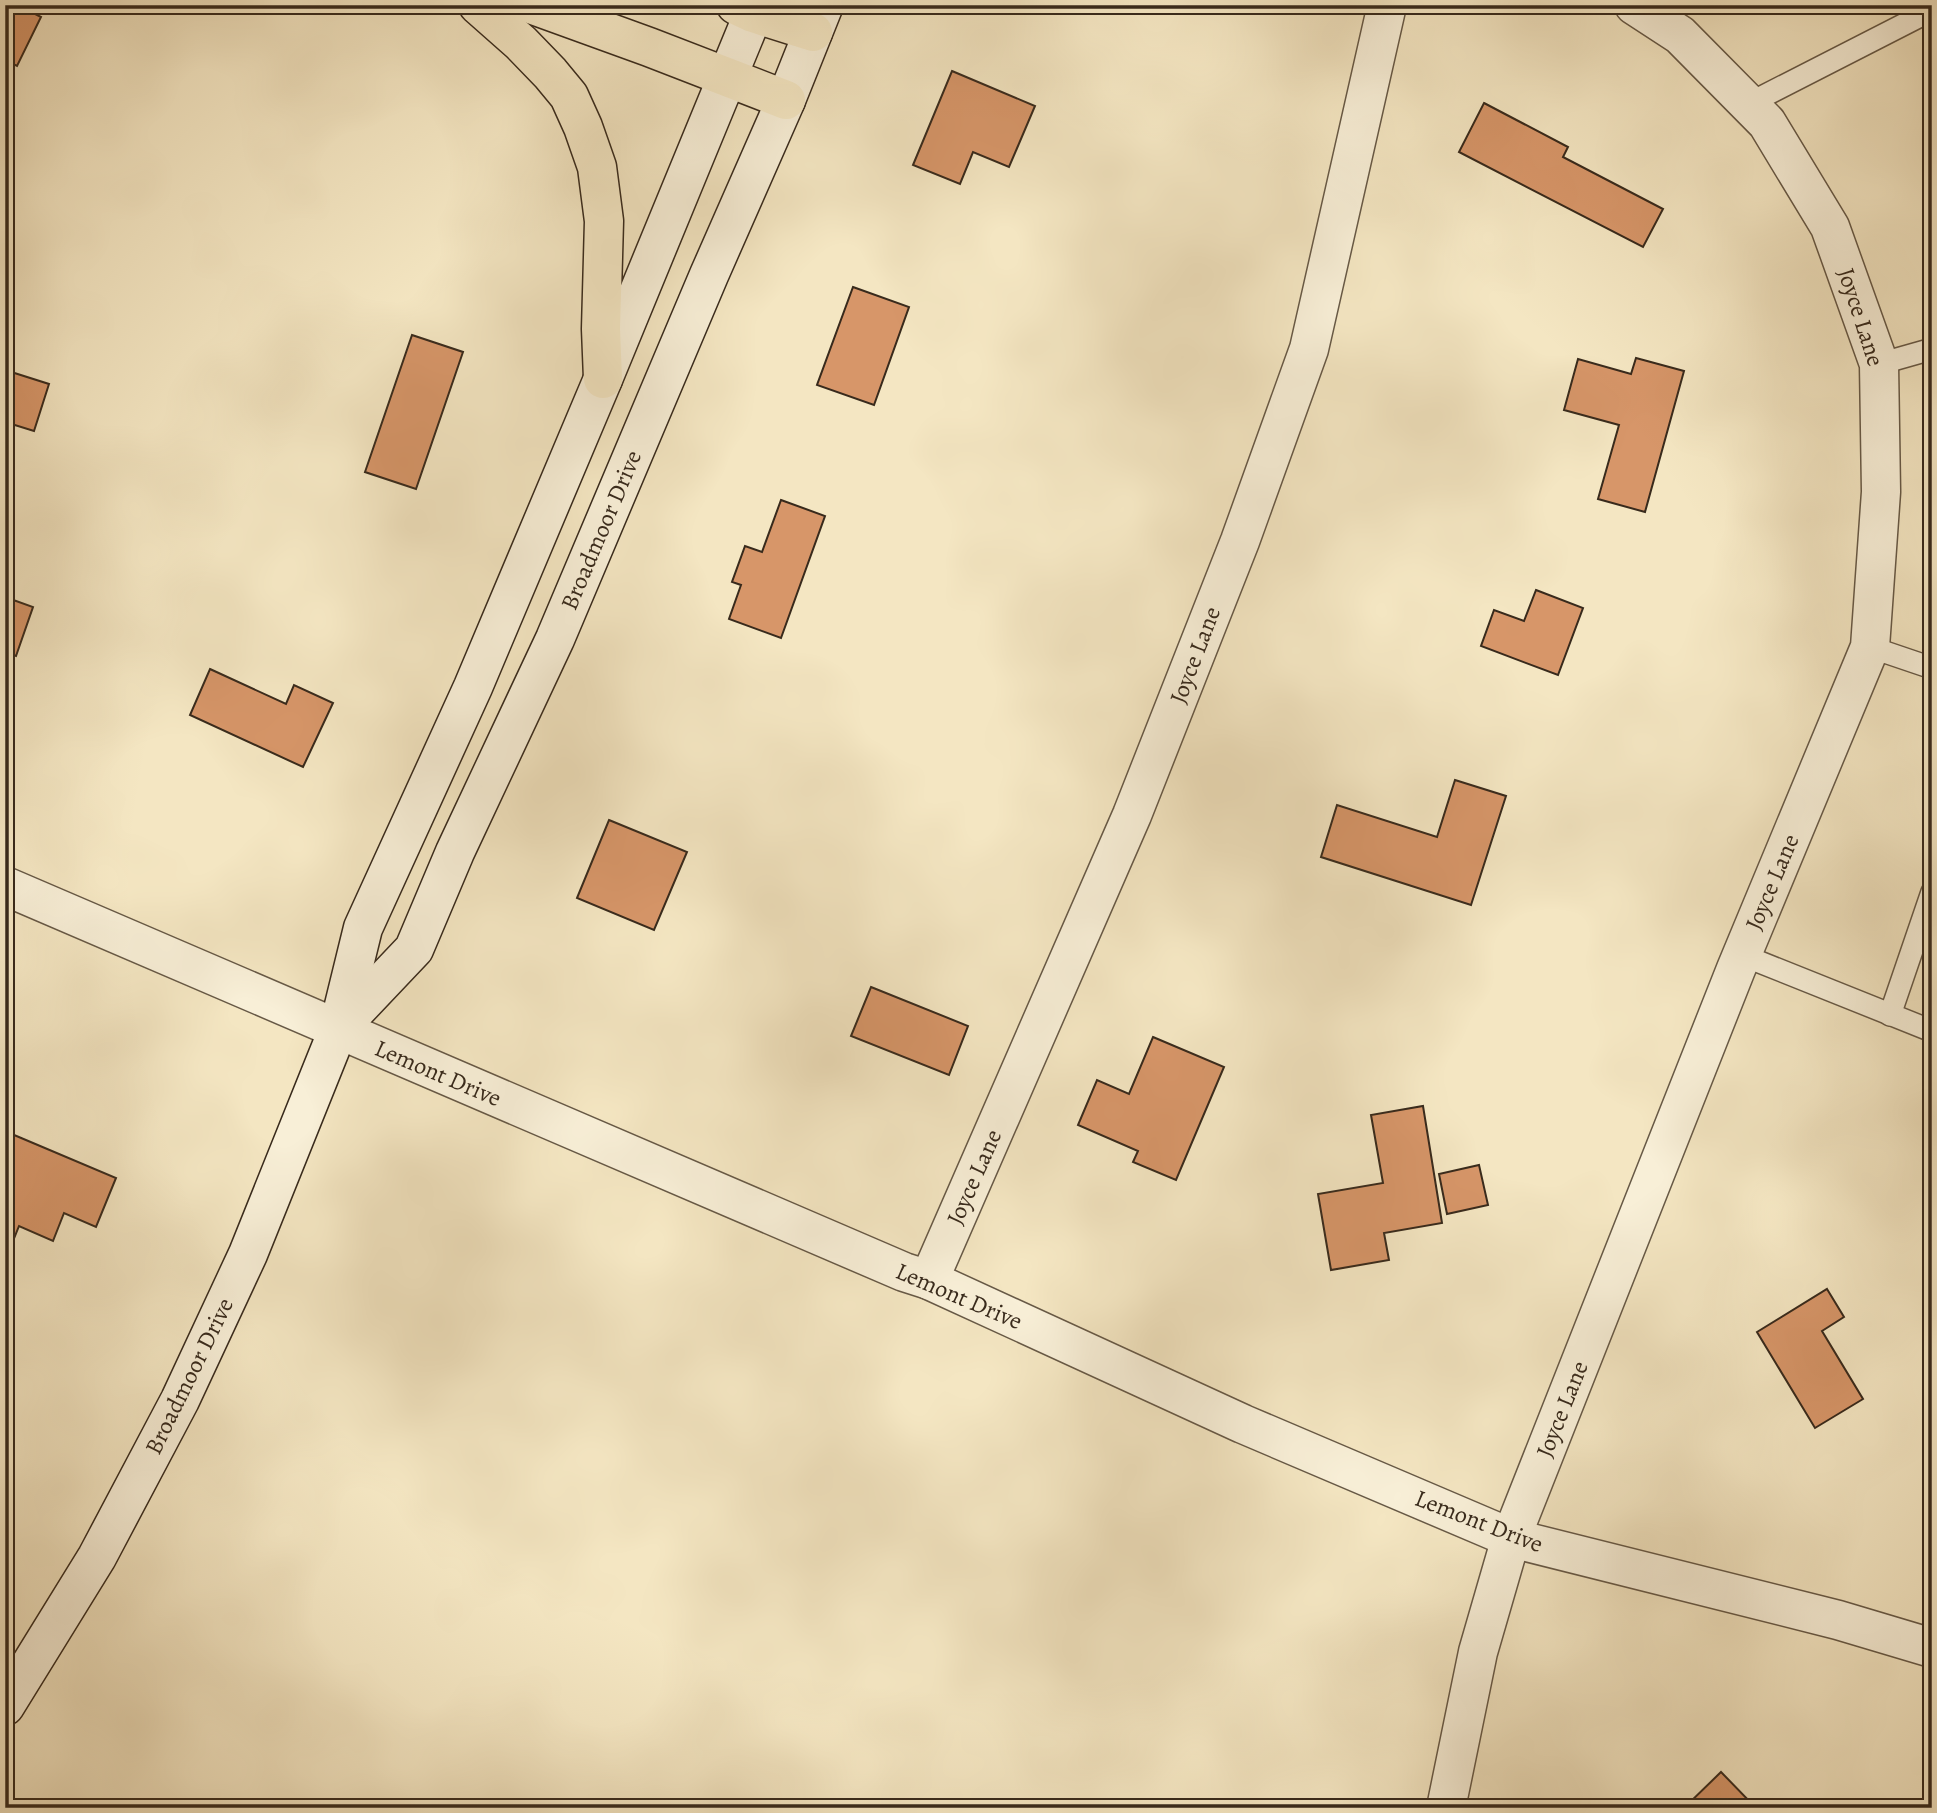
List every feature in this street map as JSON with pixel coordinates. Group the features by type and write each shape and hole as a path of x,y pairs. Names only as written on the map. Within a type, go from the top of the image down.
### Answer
{"highway":[{"path":"478,5 521,43 569,96 597,167 604,221 601,330 603,379"},
{"path":"533,5 786,100"},
{"path":"749,8 818,19"}],"street":[{"name":"Joyce Lane","path":"929,1280 1132,815 1240,541 1310,349 1387,5"},
{"name":"Joyce Lane","path":"1446,1808 1478,1652 1511,1538 1742,955 1870,647 1881,492 1880,363 1830,227 1767,123 1680,35 1634,5"},
{"name":"Broadmoor Drive","path":"5,1706 97,1557 180,1401 247,1254 338,1030 363,928 473,687 603,379 728,78 749,8"},
{"name":"Broadmoor Drive","path":"338,1030 414,949 455,852 555,639 786,100 818,19"},
{"name":"Lemont Drive","path":"5,886 904,1272 929,1280 1243,1424 1511,1538 1838,1620 1932,1648"}],"lane":[{"path":"1748,104 1930,15"},
{"path":"1880,363 1932,349"},
{"path":"1870,647 1932,668"},
{"path":"1890,1015 1932,892"},
{"path":"1742,955 1932,1031"}],"building":[{"path":"5,5 18,5 41,17 17,66 5,60"},
{"path":"952,71 1035,106 1009,167 973,152 960,184 913,165"},
{"path":"1484,103 1568,147 1563,157 1663,209 1643,247 1459,152"},
{"path":"853,287 909,307 874,405 817,385"},
{"path":"412,335 463,352 416,489 365,472"},
{"path":"1636,358 1684,371 1645,512 1598,499 1619,425 1564,410 1578,359 1631,374"},
{"path":"5,370 49,384 34,431 5,422"},
{"path":"781,500 825,516 781,638 729,619 741,585 732,582 745,546 762,552"},
{"path":"1536,590 1583,608 1558,675 1481,646 1494,610 1524,621"},
{"path":"5,597 33,607 16,656 5,652"},
{"path":"210,669 286,704 294,685 333,703 303,767 190,715"},
{"path":"1455,780 1506,796 1471,905 1321,857 1337,805 1437,837"},
{"path":"609,820 687,852 654,930 577,898"},
{"path":"871,987 968,1026 949,1075 851,1036"},
{"path":"1153,1037 1224,1067 1176,1180 1133,1162 1138,1151 1078,1125 1097,1080 1129,1094"},
{"path":"1423,1106 1442,1223 1384,1233 1389,1260 1331,1270 1318,1194 1383,1183 1371,1115"},
{"path":"7,1132 116,1178 96,1227 64,1213 53,1241 19,1226 7,1256 5,1255"},
{"path":"1479,1165 1488,1205 1447,1214 1439,1174"},
{"path":"1827,1289 1844,1317 1822,1331 1863,1399 1815,1428 1757,1332"},
{"path":"1721,1772 1756,1808 1684,1808"}]}
